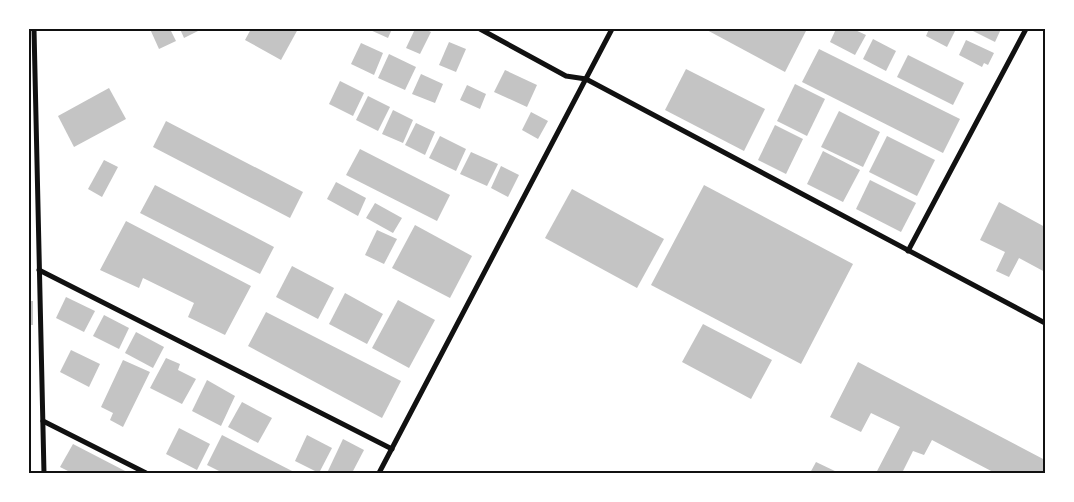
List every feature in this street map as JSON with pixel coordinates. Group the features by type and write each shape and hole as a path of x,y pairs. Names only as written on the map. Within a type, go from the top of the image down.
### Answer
{"street":[{"path":"34,29 44,473"},
{"path":"480,29 566,76 586,79 1045,323"},
{"path":"379,473 612,29"},
{"path":"908,250 1026,29"},
{"path":"39,270 392,448"},
{"path":"43,421 146,473"}],"building":[{"path":"150,29 170,29 176,41 159,49"},
{"path":"180,29 197,29 198,31 184,38"},
{"path":"251,29 298,29 281,60 245,40"},
{"path":"368,29 392,29 388,38"},
{"path":"415,29 425,29 431,32 420,54 406,48"},
{"path":"705,29 807,29 785,72"},
{"path":"836,29 853,29 866,35 855,55 830,42"},
{"path":"929,29 956,29 947,47 926,36"},
{"path":"969,29 1001,29 995,42"},
{"path":"873,39 896,51 886,71 863,59"},
{"path":"966,40 994,53 988,65 984,63 982,67 959,55"},
{"path":"449,42 466,49 456,72 439,65"},
{"path":"361,43 383,53 374,75 351,64"},
{"path":"819,49 960,119 943,153 802,82"},
{"path":"389,54 416,67 405,90 378,78"},
{"path":"908,55 964,83 953,105 897,77"},
{"path":"686,69 765,109 744,151 665,110"},
{"path":"505,70 537,85 527,107 494,92"},
{"path":"421,74 443,84 435,103 412,94"},
{"path":"340,81 364,93 353,116 329,104"},
{"path":"795,84 825,99 807,136 777,121"},
{"path":"467,85 486,94 480,109 460,100"},
{"path":"109,88 126,119 74,147 58,116"},
{"path":"368,96 390,107 378,131 356,120"},
{"path":"393,110 413,120 403,143 382,134"},
{"path":"839,111 880,132 863,167 821,147"},
{"path":"531,112 548,121 538,139 522,130"},
{"path":"166,121 303,192 290,218 153,147"},
{"path":"416,123 435,132 425,155 405,145"},
{"path":"775,125 803,139 786,174 758,160"},
{"path":"440,136 466,149 456,171 429,158"},
{"path":"887,136 935,160 917,196 869,172"},
{"path":"360,149 450,195 437,221 346,175"},
{"path":"823,151 860,170 843,202 807,184"},
{"path":"471,152 498,164 487,186 460,174"},
{"path":"104,160 118,167 102,197 88,189"},
{"path":"501,166 519,175 508,197 491,188"},
{"path":"870,180 916,203 901,232 856,209"},
{"path":"336,182 366,198 358,216 327,199"},
{"path":"155,185 274,247 260,274 140,213"},
{"path":"704,185 853,264 801,364 651,285"},
{"path":"572,189 664,239 637,288 545,238"},
{"path":"999,202 1045,227 1045,272 1019,258 1009,277 996,271 1005,252 980,240"},
{"path":"375,203 402,218 393,233 366,218"},
{"path":"126,221 251,286 225,335 188,317 194,303 143,278 139,288 100,270"},
{"path":"415,225 472,256 450,298 392,268"},
{"path":"377,230 397,239 384,264 365,255"},
{"path":"292,266 334,288 318,319 276,297"},
{"path":"345,293 383,314 367,344 329,324"},
{"path":"66,297 95,311 84,332 56,318"},
{"path":"398,300 435,320 409,368 372,348"},
{"path":"29,301 33,301 33,325 29,325"},
{"path":"266,312 401,381 382,418 248,346"},
{"path":"104,315 129,328 119,349 93,336"},
{"path":"703,324 772,360 751,399 682,362"},
{"path":"136,332 164,347 153,368 125,353"},
{"path":"71,350 100,364 89,387 60,372"},
{"path":"166,358 180,364 178,370 196,379 182,404 150,388"},
{"path":"123,360 150,372 123,427 110,420 113,413 101,407"},
{"path":"858,362 1045,460 1045,473 995,473 932,440 924,455 913,451 902,473 876,473 900,427 871,413 861,432 830,417"},
{"path":"207,380 235,396 221,426 192,411"},
{"path":"242,402 272,418 258,443 228,427"},
{"path":"179,428 210,444 197,470 166,454"},
{"path":"222,435 296,473 223,473 207,465"},
{"path":"307,435 332,448 319,473 295,461"},
{"path":"343,439 364,450 352,473 327,473"},
{"path":"73,444 129,473 72,473 60,467"},
{"path":"816,462 839,473 810,473"}]}
